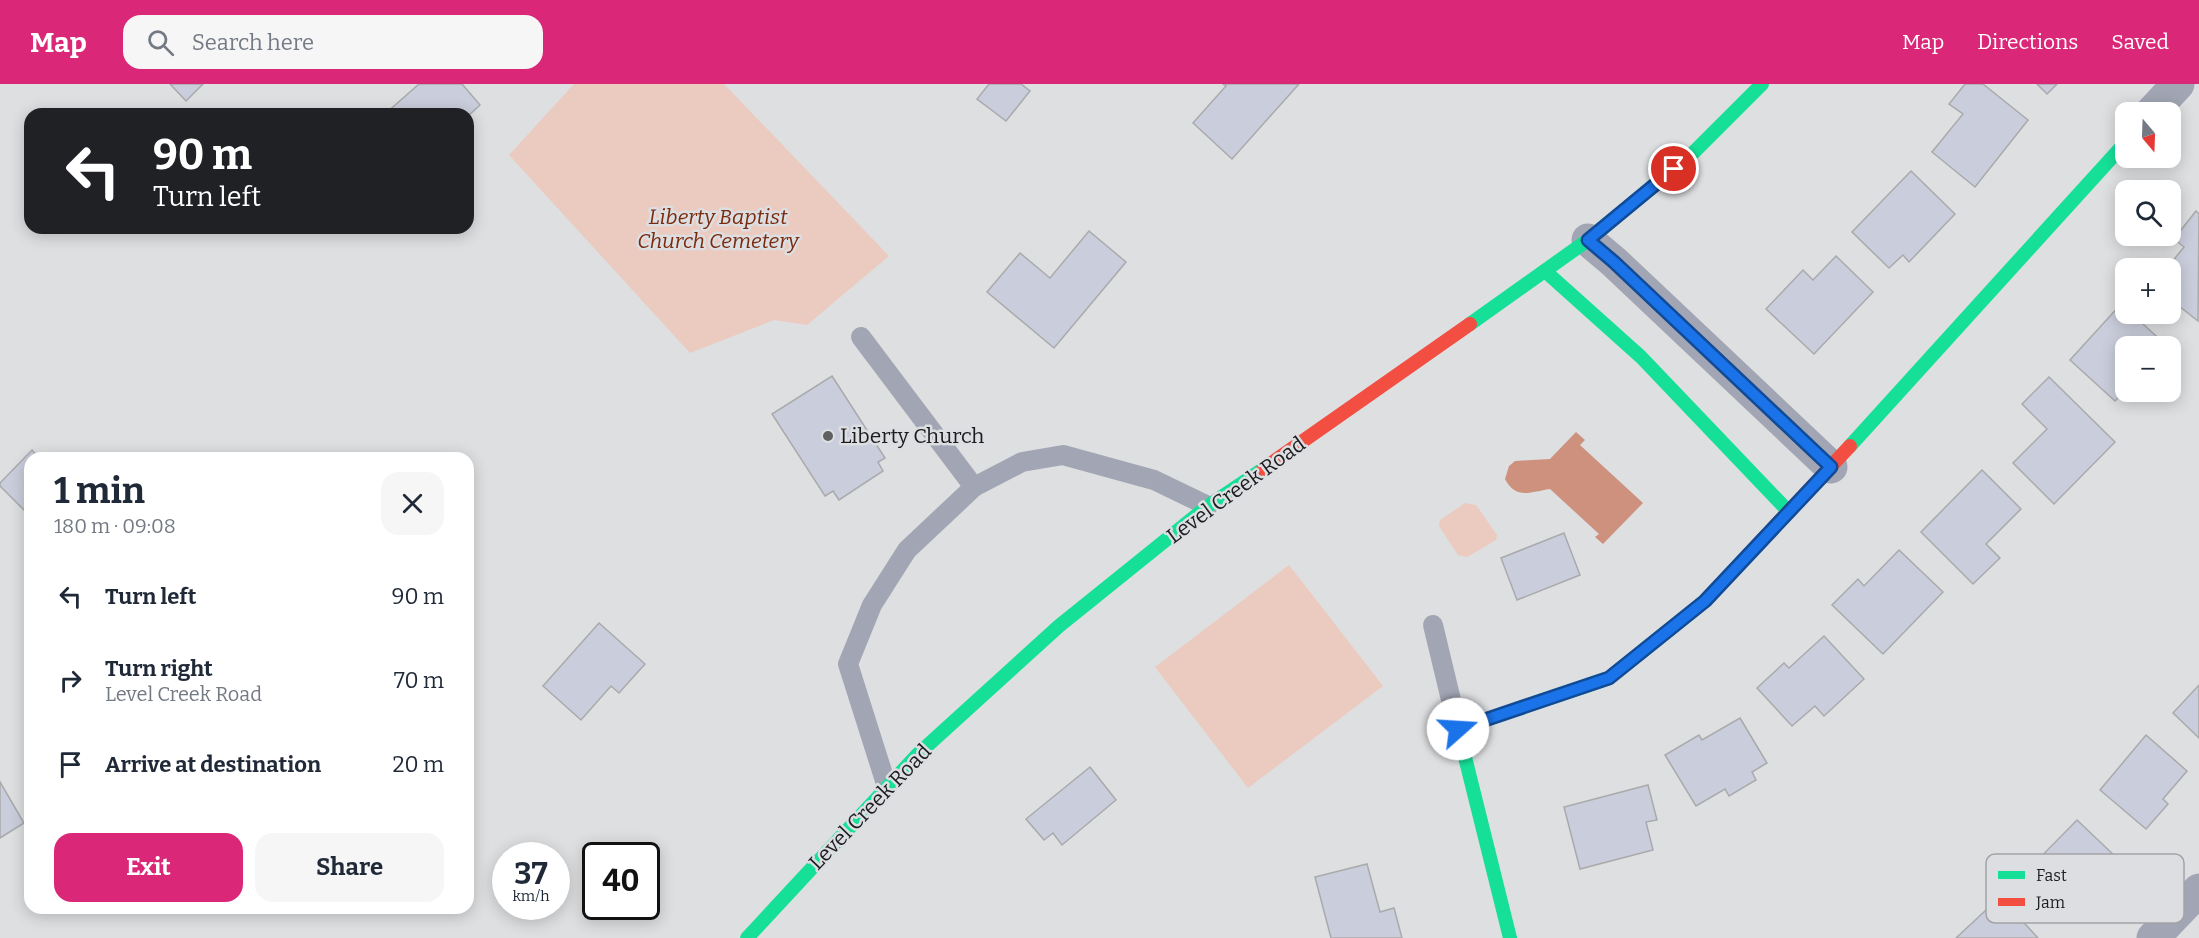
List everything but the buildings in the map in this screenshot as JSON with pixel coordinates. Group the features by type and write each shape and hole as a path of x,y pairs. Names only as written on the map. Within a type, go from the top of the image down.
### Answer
{"street":[{"name":"Level Creek Road","path":"747,938 917,755 1059,626 1208,506 1358,404 1588,240 1692,154 1762,84"},
{"path":"2161,102 2178,84"},
{"path":"1510,938 1458,729 1609,678 1705,601 1831,467 2115,154"},
{"path":"1588,240 1831,467"},
{"path":"1545,271 1667,381 1789,512"},
{"path":"2184,906 2199,890"},
{"path":"2153,938 2167,923"}],"lane":[{"path":"861,337 974,487"},
{"path":"887,788 848,664 872,605 907,550 974,487 1022,462 1063,455 1154,480 1208,506"},
{"path":"1433,626 1458,729"}],"green space":[{"name":"Liberty Baptist Church Cemetery","path":"574,84 724,84 889,256 807,325 774,320 690,353 509,155"},
{"path":"1465,503 1476,505 1497,535 1496,540 1467,557 1458,555 1439,526 1440,520"},
{"path":"1289,565 1383,686 1248,788 1155,667"}],"shaded area":[{"path":"1576,432 1585,440 1580,445 1643,503 1603,544 1595,537 1599,534 1550,489 1530,493 1519,492 1509,486 1505,479 1509,466 1515,461 1550,459"}],"traffic: fast":[{"path":"1470,324 1588,240 1692,154 1762,84"},
{"path":"1850,446 2115,154"},
{"path":"1545,271 1641,357 1789,512"},
{"path":"747,938 917,755 1059,626 1208,506 1263,469"},
{"path":"1510,938 1458,729 1609,678 1705,601 1748,555"}],"traffic: jam":[{"path":"1263,469 1470,324"},
{"path":"1748,555 1850,446"}],"place":[{"name":"Liberty Church","path":"828,436"}],"route":[{"path":"1458,729 1609,678 1705,601 1831,467 1588,240 1674,169"}]}
